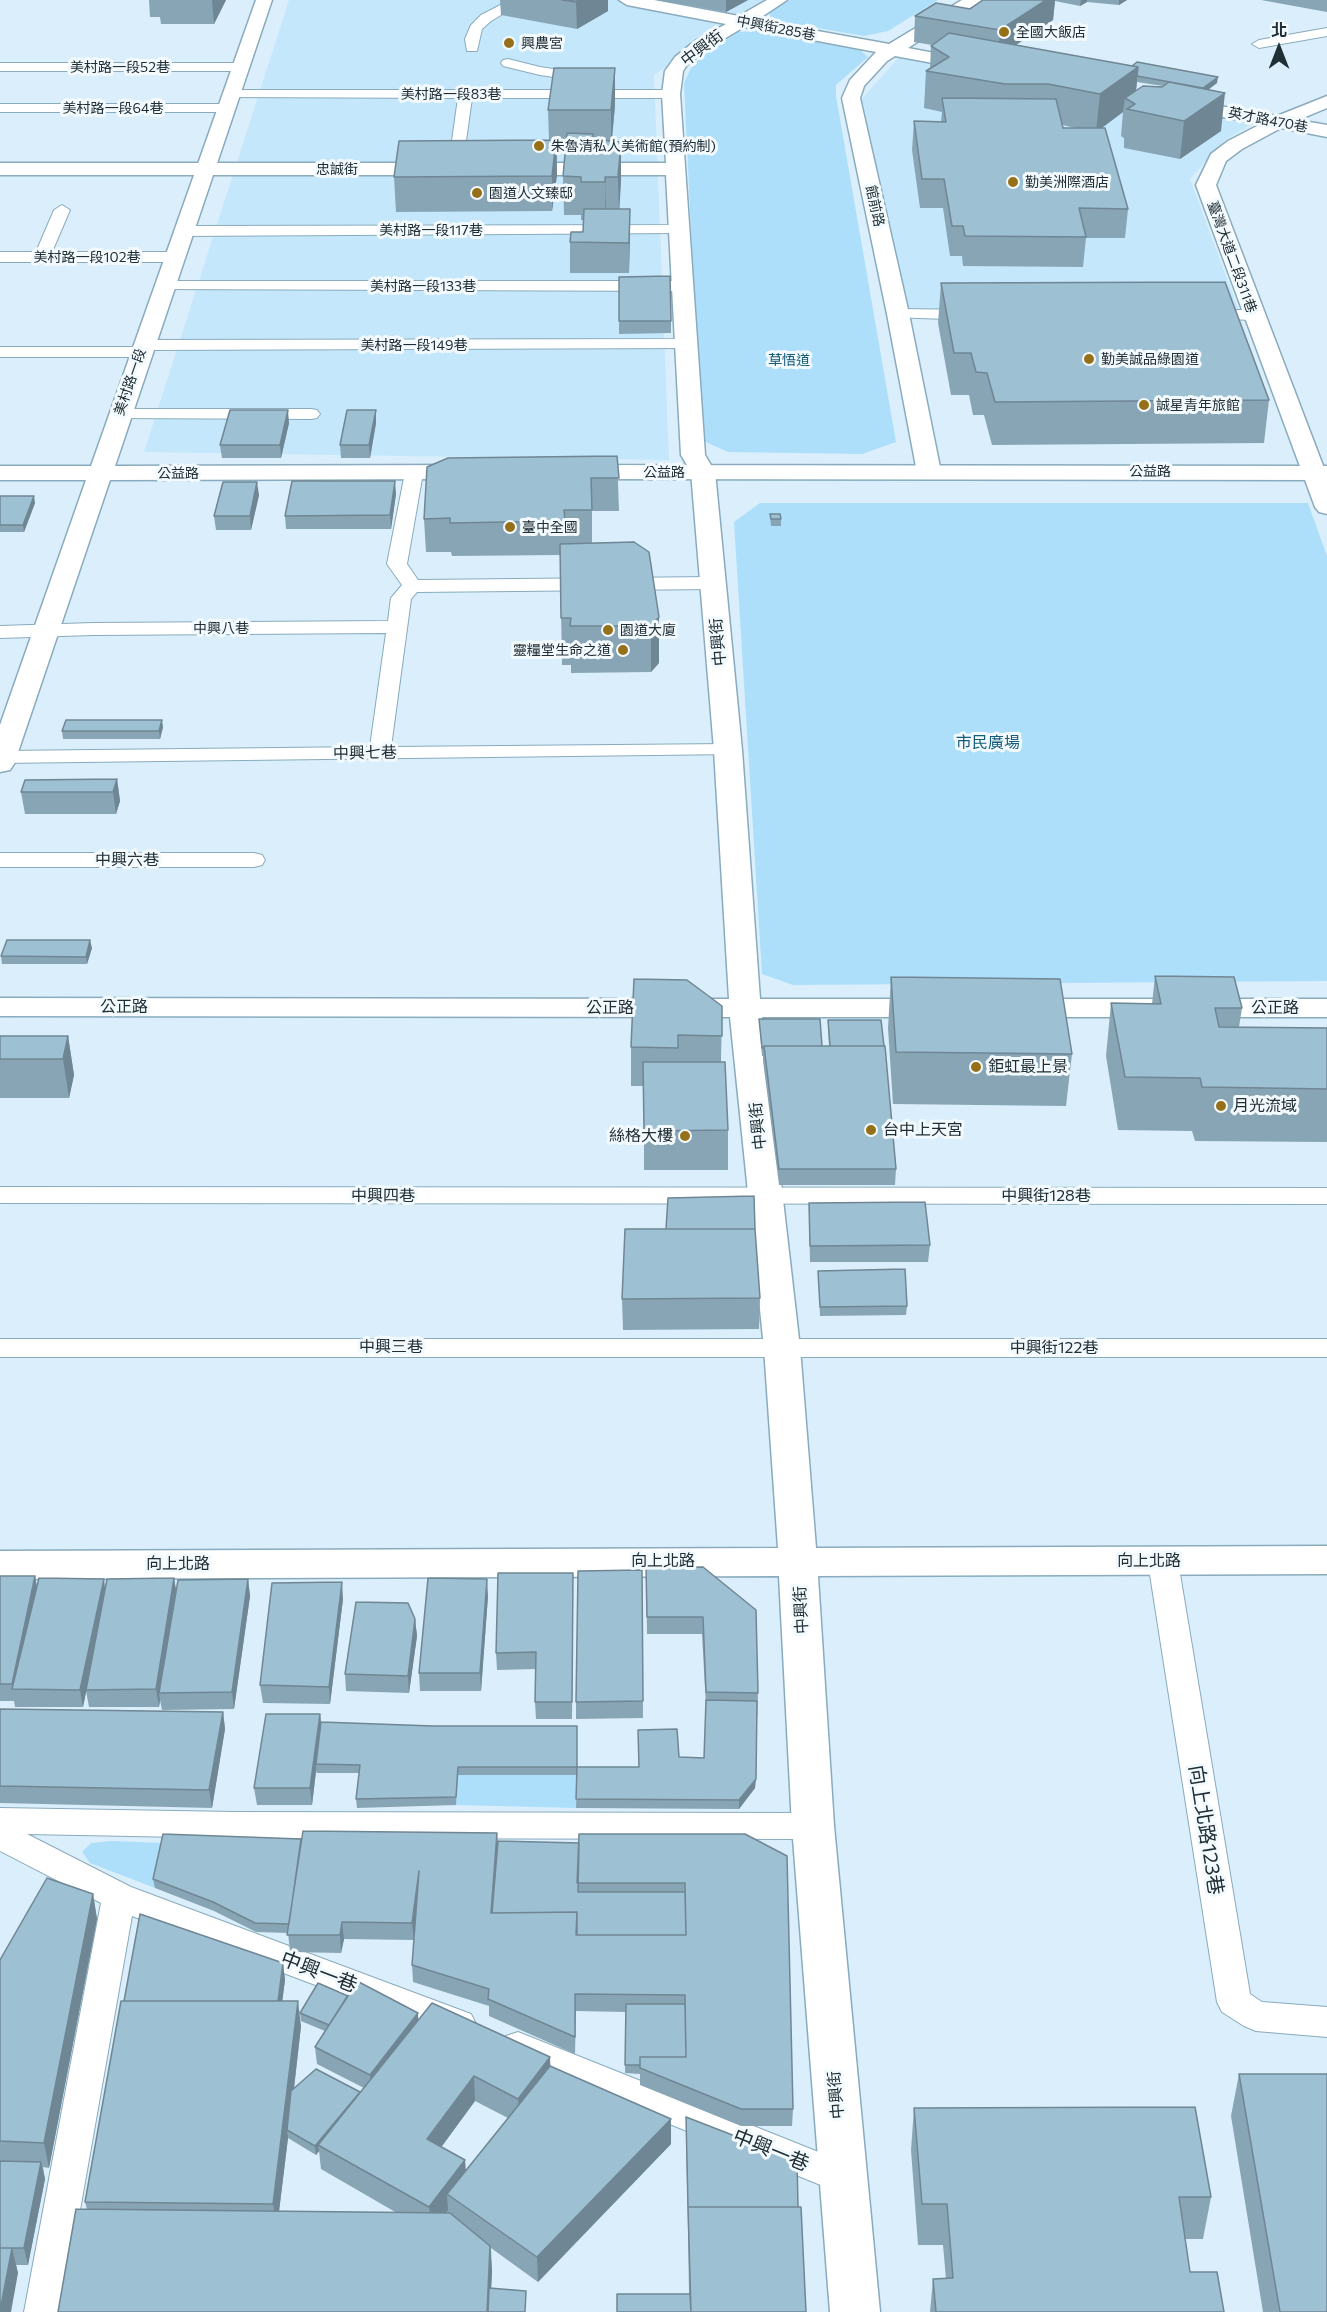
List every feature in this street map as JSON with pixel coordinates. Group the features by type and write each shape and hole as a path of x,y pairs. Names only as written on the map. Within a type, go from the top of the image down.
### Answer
{"street":[{"name":"美村路一段","path":"1,761 163,286 264,0"},
{"name":"中興街285巷","path":"627,0 890,50"},
{"name":"中興街","path":"779,0 740,21 681,61 665,82 675,169 693,455 704,472 728,750 745,1008 782,1348 798,1561 813,1826 855,2312"},
{"name":"館前路","path":"929,472 898,314 851,98 856,84 890,50 974,0"},
{"path":"890,50 992,69"},
{"name":"英才路470巷","path":"1164,101 1327,131"},
{"name":"臺灣大道二段311巷","path":"1327,101 1235,145 1218,158 1206,185 1253,315 1320,472 1327,507"},
{"name":"忠誠街","path":"0,169 675,169"},
{"name":"公益路","path":"0,473 499,472"},
{"name":"公益路","path":"556,472 1320,472"},
{"name":"公正路","path":"0,1007 959,1008"},
{"name":"公正路","path":"994,1008 1327,1008"},
{"name":"向上北路","path":"0,1565 1327,1560"}],"lane":[{"path":"472,48 476,28 520,0"},
{"path":"1258,44 1327,32"},
{"path":"508,63 540,71 613,82 665,82"},
{"name":"美村路一段52巷","path":"0,67 239,67"},
{"name":"美村路一段83巷","path":"228,101 466,94 665,82"},
{"path":"454,169 466,94"},
{"name":"美村路一段64巷","path":"0,108 228,101"},
{"path":"42,257 62,210"},
{"name":"美村路一段117巷","path":"183,231 679,230"},
{"name":"美村路一段102巷","path":"0,257 174,256"},
{"name":"美村路一段133巷","path":"163,286 682,286"},
{"path":"898,314 993,315"},
{"path":"1182,315 1253,315"},
{"name":"美村路一段149巷","path":"0,352 142,348 686,344"},
{"path":"119,414 311,414"},
{"path":"412,586 397,564 414,473"},
{"path":"380,753 400,598 412,586 713,583"},
{"name":"中興八巷","path":"0,632 93,629 396,627"},
{"name":"中興七巷","path":"1,761 380,753 728,750"},
{"name":"中興六巷","path":"0,860 254,860"},
{"name":"中興四巷","path":"0,1195 765,1196"},
{"name":"中興街128巷","path":"765,1196 1327,1196"},
{"name":"中興三巷","path":"0,1348 782,1348"},
{"name":"中興街122巷","path":"782,1348 1327,1348"},
{"name":"向上北路123巷","path":"1163,1562 1234,2002 1256,2016 1327,2022"},
{"path":"0,1821 235,1825 813,1826"},
{"name":"中興一巷","path":"0,1836 119,1897 479,2031 843,2178"},
{"path":"43,2312 119,1897"}],"shaded area":[{"path":"289,0 770,0 654,75 669,460 144,452"},
{"path":"900,56 1254,123 1225,140 1190,179 1239,311 907,310 861,100"}],"green space":[{"path":"790,0 938,0 888,31 864,36 770,20 770,11"},
{"name":"草悟道","path":"762,31 860,50 868,57 836,85 836,96 896,442 862,454 728,452 701,440 684,83 691,68 702,56 727,39 738,32"},
{"name":"市民廣場","path":"760,503 1308,503 1327,556 1327,981 793,985 762,974 734,522"},
{"path":"458,1775 577,1775 576,1808 456,1805"},
{"path":"112,1841 165,1843 155,1888 90,1863 82,1852 91,1843"}],"building":[{"path":"983,0 1046,0 1000,30 915,16 936,3 970,9"},
{"path":"949,33 1138,67 1100,94 1048,84 1005,84 926,71 949,57 931,46"},
{"path":"1137,62 1218,77 1203,88 1137,76 1138,67 1132,66"},
{"path":"554,68 615,68 611,110 548,110"},
{"path":"1169,82 1225,93 1184,121 1127,109 1135,104 1125,98 1143,86 1162,87"},
{"name":"勤美洲際酒店","path":"942,98 1056,99 1063,128 1105,128 1128,209 1079,208 1086,237 965,236 963,226 952,226 944,179 922,179 914,121 946,122"},
{"path":"567,133 593,134 593,139 621,142 618,177 605,177 605,182 581,182 581,177 563,176"},
{"path":"556,140 552,176 394,177 399,141"},
{"path":"584,209 630,209 629,243 570,242 571,232 583,232"},
{"path":"670,276 671,321 619,321 619,277"},
{"path":"1225,282 1269,400 995,402 987,373 976,372 971,353 954,353 941,283"},
{"path":"230,410 288,410 280,445 220,445"},
{"path":"347,410 376,410 369,445 340,445"},
{"path":"617,456 619,478 591,478 592,510 564,510 565,521 450,523 450,518 424,519 427,467 448,458"},
{"path":"292,481 395,481 390,515 285,516"},
{"path":"223,482 257,482 250,516 214,516"},
{"path":"0,496 34,496 23,525 0,525"},
{"path":"770,514 780,514 781,519 771,519"},
{"path":"634,542 649,552 659,617 651,626 570,626 571,618 561,618 560,544"},
{"path":"66,720 162,720 159,731 62,731"},
{"path":"117,779 113,792 21,792 25,780"},
{"path":"7,940 90,940 86,957 1,956"},
{"path":"1155,976 1234,977 1242,1008 1215,1008 1219,1027 1327,1028 1327,1089 1202,1087 1200,1078 1125,1077 1111,1003 1161,1004"},
{"path":"891,977 1060,979 1072,1054 896,1052"},
{"path":"634,979 687,980 722,1006 722,1036 678,1035 678,1048 631,1047"},
{"path":"759,1019 820,1019 822,1046 764,1046 762,1048"},
{"path":"828,1020 881,1020 884,1046 830,1046"},
{"path":"0,1036 68,1036 63,1059 0,1059"},
{"path":"764,1046 885,1046 896,1169 779,1169"},
{"path":"643,1062 725,1062 728,1130 644,1131"},
{"path":"754,1196 755,1229 666,1229 668,1198"},
{"path":"925,1202 930,1245 810,1246 809,1203"},
{"path":"625,1229 755,1229 760,1298 622,1299"},
{"path":"905,1269 907,1306 820,1307 818,1271"},
{"path":"703,1567 756,1610 758,1693 706,1692 703,1617 647,1617 646,1568"},
{"path":"642,1570 643,1701 576,1702 578,1571"},
{"path":"498,1573 573,1573 572,1702 535,1702 536,1652 496,1653"},
{"path":"0,1576 35,1576 12,1684 0,1684"},
{"path":"39,1578 104,1579 80,1690 12,1689"},
{"path":"174,1578 156,1689 86,1690 107,1579"},
{"path":"428,1578 487,1579 480,1673 419,1673"},
{"path":"248,1579 232,1692 159,1693 178,1580"},
{"path":"342,1582 329,1687 260,1685 272,1583"},
{"path":"356,1602 408,1603 415,1619 408,1676 345,1674"},
{"path":"706,1700 757,1701 756,1779 739,1800 576,1799 577,1767 639,1767 638,1730 677,1729 679,1757 704,1758"},
{"path":"0,1709 223,1712 209,1790 0,1786"},
{"path":"266,1714 320,1714 310,1788 254,1788"},
{"path":"321,1722 433,1726 577,1726 577,1767 458,1767 456,1797 356,1799 360,1765 316,1764"},
{"path":"303,1831 497,1833 491,1913 577,1912 576,1935 686,1935 685,1883 577,1883 579,1834 745,1834 787,1856 793,2109 741,2109 640,2068 640,2057 686,2057 685,1995 575,1994 575,2037 488,1999 489,1989 412,1965 419,1871 412,1923 342,1922 340,1935 287,1935"},
{"path":"163,1834 301,1839 289,1924 255,1923 213,1902 153,1879"},
{"path":"498,1841 579,1843 578,1892 685,1892 686,1935 577,1935 577,1912 492,1913"},
{"path":"47,1878 93,1894 44,2143 0,2141 0,1960"},
{"path":"140,1914 283,1963 278,2001 124,2001"},
{"path":"357,1981 418,2013 370,2075 315,2047"},
{"path":"318,1983 348,1996 329,2025 300,2013"},
{"path":"121,2001 298,2001 273,2204 85,2202"},
{"path":"432,2003 550,2057 518,2099 474,2076 427,2139 465,2160 429,2207 318,2145"},
{"path":"626,2004 685,2004 686,2057 640,2057 640,2065 625,2065"},
{"path":"550,2066 671,2119 537,2257 447,2194"},
{"path":"316,2069 360,2092 315,2146 287,2130 291,2091"},
{"path":"1239,2074 1327,2074 1327,2312 1280,2312"},
{"path":"1195,2107 1211,2197 1179,2197 1190,2272 1217,2272 1224,2312 936,2312 933,2279 953,2278 947,2204 922,2204 914,2108"},
{"path":"686,2117 797,2160 798,2207 688,2207"},
{"path":"0,2161 41,2162 24,2248 0,2248"},
{"path":"688,2207 801,2207 806,2312 691,2312"},
{"path":"76,2209 450,2213 490,2246 487,2312 58,2312"},
{"path":"0,2248 12,2248 0,2311"},
{"path":"489,2288 526,2291 525,2312 488,2312"},
{"path":"617,2294 690,2294 691,2312 617,2312"}],"place":[{"name":"全國大飯店","path":"1004,32"},
{"name":"興農宮","path":"509,43"},
{"name":"朱魯清私人美術館(預約制)","path":"539,146"},
{"name":"勤美洲際酒店","path":"1013,182"},
{"name":"園道人文臻邸","path":"477,193"},
{"name":"勤美誠品綠園道","path":"1089,359"},
{"name":"誠星青年旅館","path":"1144,405"},
{"name":"臺中全國","path":"510,527"},
{"name":"園道大廈","path":"608,630"},
{"name":"靈糧堂生命之道","path":"623,650"},
{"name":"鉅虹最上景","path":"976,1067"},
{"name":"月光流域","path":"1221,1106"},
{"name":"台中上天宮","path":"871,1130"},
{"name":"絲格大樓","path":"685,1136"}]}
